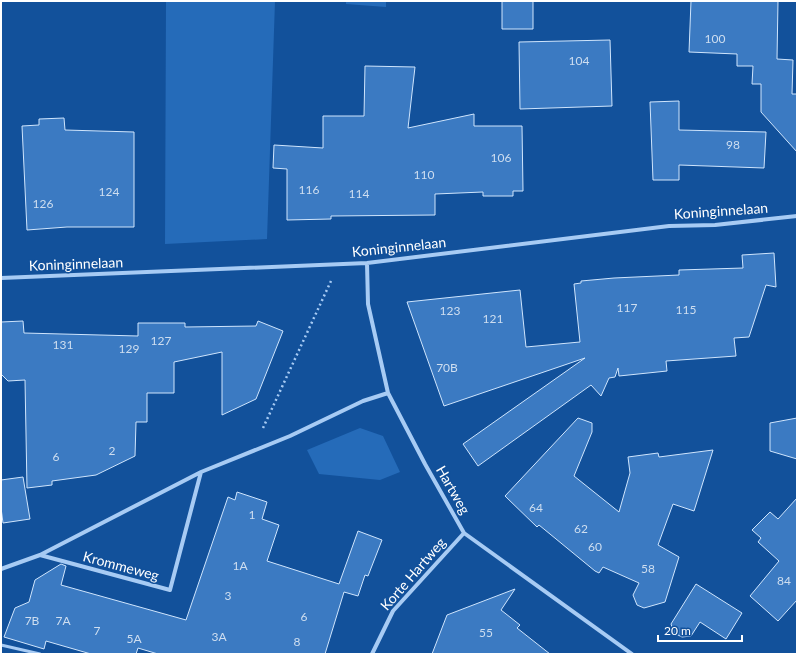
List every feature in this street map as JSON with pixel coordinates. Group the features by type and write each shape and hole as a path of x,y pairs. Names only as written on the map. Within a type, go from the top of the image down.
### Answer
{"street":[{"name":"Koninginnelaan","path":"1,278 367,263 669,226 715,225 797,216"},
{"name":"Hartweg","path":"367,263 368,304 388,393 425,464 464,533 632,654"},
{"name":"Krommeweg","path":"1,569 40,555 201,472 252,451 363,401 388,393"},
{"name":"Krommeweg","path":"40,555 170,590 201,472"},
{"name":"Korte Hartweg","path":"372,654 393,611 464,533"}],"lane":[{"path":"1,645 40,654"}],"path":[{"path":"252,451 339,264"}],"shaded area":[{"path":"166,1 275,1 267,239 165,244"},
{"path":"346,1 386,1 386,7 346,4"},
{"path":"360,428 383,436 400,472 380,480 319,474 307,450"}],"building":[{"path":"502,1 533,1 533,29 502,29"},
{"path":"691,1 778,1 777,59 793,60 792,94 797,94 797,152 761,112 761,84 752,84 753,66 737,66 737,54 689,52"},
{"path":"610,40 612,106 520,109 519,42"},
{"path":"365,66 415,67 408,128 474,114 474,126 522,126 523,191 513,191 513,196 483,196 483,192 435,194 435,215 331,216 331,219 287,220 287,169 273,168 274,145 323,148 323,116 364,116"},
{"path":"679,101 679,130 766,132 764,168 679,165 679,180 653,180 650,102"},
{"path":"64,118 65,130 134,132 134,227 67,227 27,230 22,126 39,125 39,119"},
{"path":"774,253 776,287 766,285 749,337 734,338 736,356 666,361 667,371 619,376 618,368 615,377 609,378 601,396 591,385 478,466 463,444 585,358 444,406 407,302 520,290 526,347 580,342 574,284 581,283 581,281 614,278 679,275 679,270 743,268 742,255"},
{"path":"23,321 24,333 138,336 138,323 185,323 185,327 256,326 258,321 283,331 256,399 222,415 222,352 174,362 174,393 147,393 147,422 136,422 135,456 96,475 52,481 52,485 27,488 25,380 8,381 1,374 1,322"},
{"path":"578,418 592,423 592,432 574,476 619,512 630,473 628,457 658,453 659,457 713,450 694,511 673,504 658,545 679,557 665,602 644,608 637,605 633,595 639,583 603,567 599,573 595,571 539,525 537,527 505,496"},
{"path":"797,418 797,459 770,451 770,423"},
{"path":"23,477 30,519 3,523 1,508 1,480"},
{"path":"237,492 267,502 262,519 279,525 267,561 339,584 358,531 382,540 368,576 365,575 358,596 344,592 325,654 158,654 138,648 136,654 91,654 46,641 44,649 4,637 15,608 29,602 35,580 61,564 66,566 61,585 186,620 228,497 235,500"},
{"path":"797,498 797,600 778,621 750,596 779,561 758,542 761,538 752,530 770,512 778,519"},
{"path":"696,584 742,613 726,639 700,622 691,636 682,637 674,633 671,624"},
{"path":"515,589 501,610 520,625 517,628 550,654 432,654 447,615"}]}
